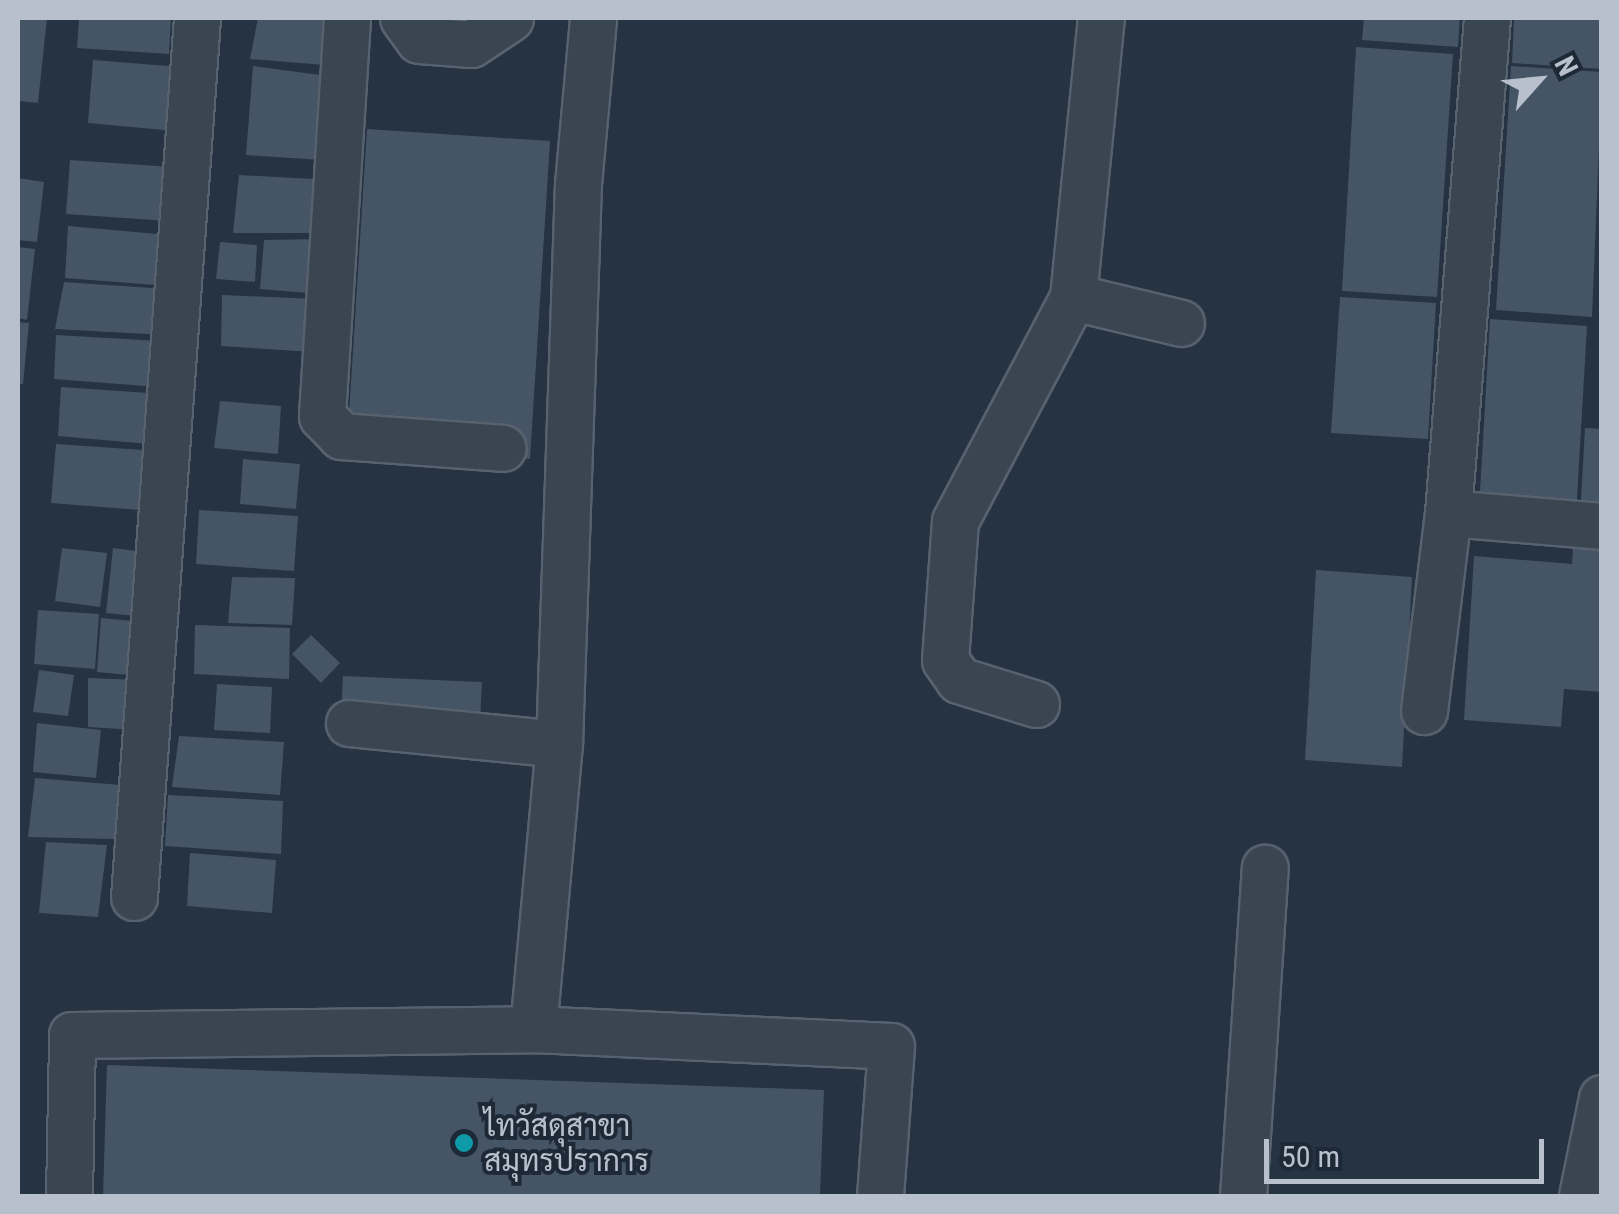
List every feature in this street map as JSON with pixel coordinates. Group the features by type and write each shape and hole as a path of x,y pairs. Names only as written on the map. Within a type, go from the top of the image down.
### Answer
{"street":[{"path":"134,897 197,18"},
{"path":"347,18 322,416 340,436 503,448"},
{"path":"403,18 418,40 471,44 510,18"},
{"path":"533,1029 559,744 578,184 588,18"},
{"path":"1036,704 959,680 945,660 955,521 1073,297 1102,18"},
{"path":"1424,711 1448,513 1487,18"},
{"path":"1073,297 1181,323"},
{"path":"1448,513 1602,526"},
{"path":"349,723 559,744"},
{"path":"1243,1196 1265,868"},
{"path":"70,1196 72,1035 533,1029 891,1046 880,1196"},
{"path":"1582,1196 1602,1098"}],"building":[{"path":"18,18 47,18 38,103 18,101"},
{"path":"79,18 171,18 169,54 77,48"},
{"path":"258,18 340,18 337,66 250,59"},
{"path":"1364,18 1460,18 1458,47 1362,40"},
{"path":"1514,18 1602,18 1602,69 1512,63"},
{"path":"1356,47 1453,54 1437,297 1342,291"},
{"path":"93,60 180,67 175,131 88,123"},
{"path":"253,66 328,76 321,160 246,155"},
{"path":"1511,66 1602,72 1592,317 1496,310"},
{"path":"367,129 550,141 530,459 347,446"},
{"path":"70,160 172,167 168,221 66,214"},
{"path":"239,175 333,180 328,233 233,233"},
{"path":"18,178 44,182 37,242 18,240"},
{"path":"68,226 169,235 168,286 65,278"},
{"path":"324,239 320,294 260,289 264,240"},
{"path":"220,242 257,245 255,282 216,279"},
{"path":"18,247 35,249 27,320 18,318"},
{"path":"64,282 166,289 165,335 55,329"},
{"path":"222,295 316,299 313,352 221,346"},
{"path":"1340,297 1436,303 1428,439 1331,433"},
{"path":"1490,319 1587,326 1576,516 1479,509"},
{"path":"18,322 29,323 23,384 18,384"},
{"path":"56,335 160,341 158,387 54,379"},
{"path":"61,387 164,394 160,445 58,436"},
{"path":"220,401 281,406 278,454 214,448"},
{"path":"1585,428 1602,429 1602,518 1580,517"},
{"path":"56,444 158,451 153,511 51,503"},
{"path":"243,459 300,464 296,509 240,504"},
{"path":"199,510 298,516 294,571 196,564"},
{"path":"62,548 107,553 100,607 55,601"},
{"path":"113,548 153,553 147,617 106,613"},
{"path":"1573,548 1602,550 1602,692 1564,689 1561,727 1464,720 1474,556 1572,564"},
{"path":"1316,570 1412,577 1402,767 1305,760"},
{"path":"232,577 295,578 292,625 228,623"},
{"path":"38,610 99,614 95,669 34,664"},
{"path":"101,618 144,622 139,676 97,672"},
{"path":"195,625 290,628 289,679 194,674"},
{"path":"311,635 340,663 321,683 292,654"},
{"path":"39,670 74,675 68,716 33,712"},
{"path":"343,676 482,682 480,720 341,715"},
{"path":"88,678 139,680 137,730 88,727"},
{"path":"217,684 272,687 270,733 214,730"},
{"path":"37,723 101,730 96,778 33,772"},
{"path":"179,736 284,742 280,795 172,787"},
{"path":"35,778 121,785 114,839 28,837"},
{"path":"168,795 283,801 281,854 165,846"},
{"path":"46,842 107,845 98,917 39,913"},
{"path":"190,853 276,860 272,913 187,906"},
{"name":"ไทวัสดุสาขา สมุทรปราการ","path":"107,1065 824,1090 820,1196 103,1196"}],"place":[{"name":"ไทวัสดุสาขา สมุทรปราการ","path":"464,1143"}]}
